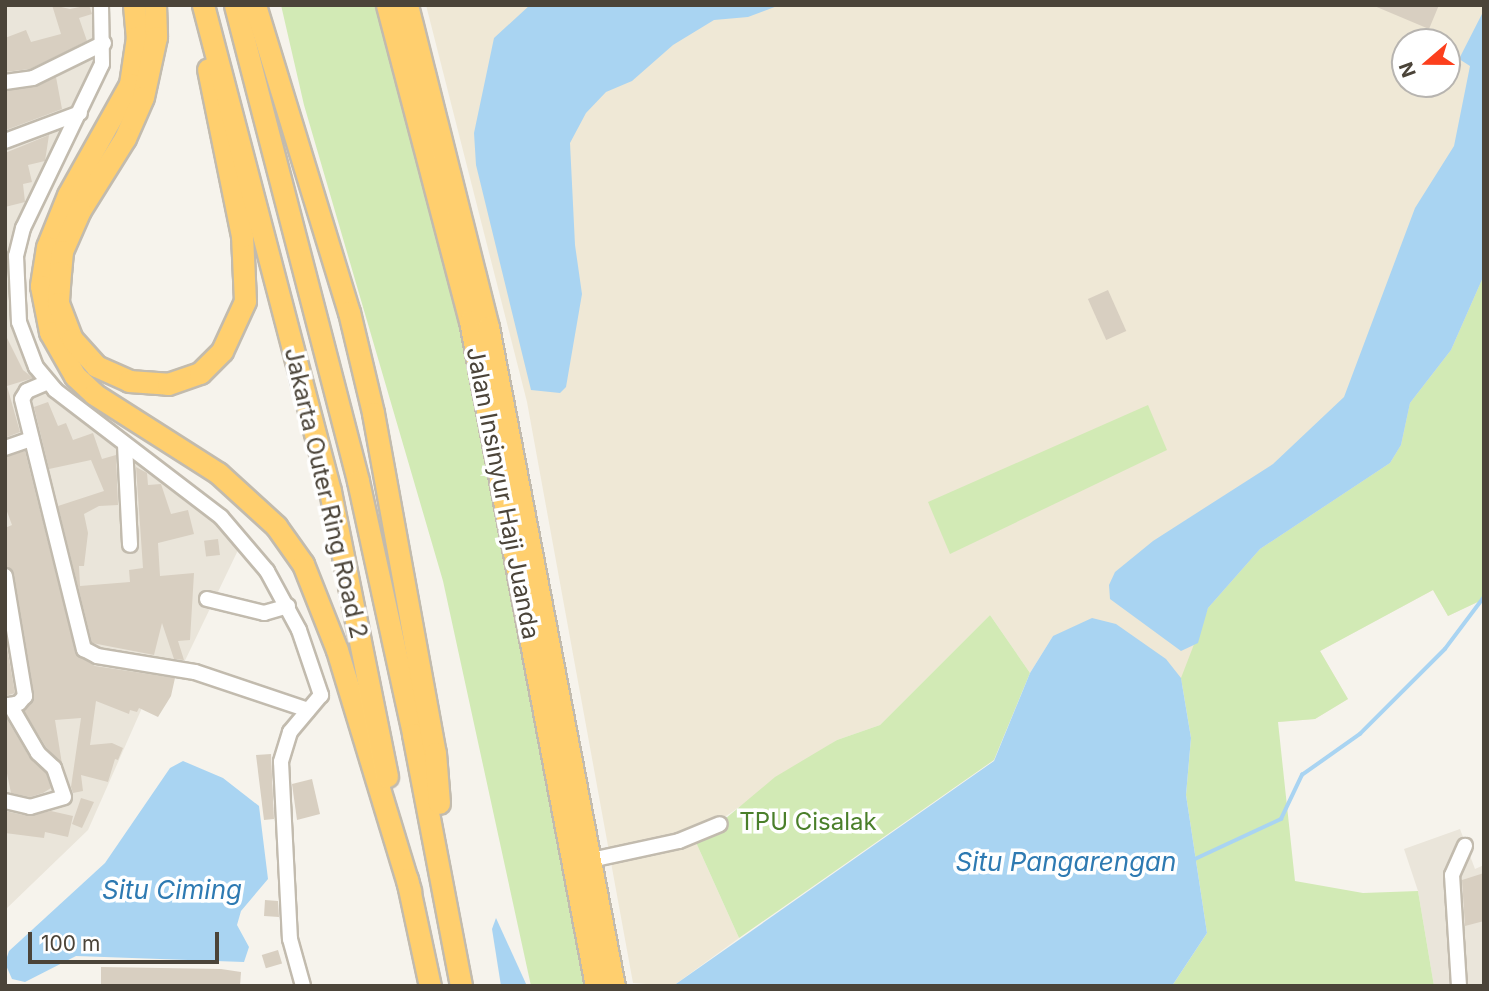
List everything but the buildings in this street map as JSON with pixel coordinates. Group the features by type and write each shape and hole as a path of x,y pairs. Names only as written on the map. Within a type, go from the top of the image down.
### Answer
{"highway":[{"path":"134,5 137,37 130,83 68,195 47,247 41,286 50,332 75,376 94,394 219,473 276,526 303,564 337,650 410,891"},
{"path":"155,5 156,37 147,86 125,138 80,210 62,251 58,303 82,352 113,376 148,385 186,380 212,363 233,333 245,301 242,236 212,98 201,5"},
{"name":"Jakarta Outer Ring Road 2","path":"201,5 330,492 430,986"},
{"name":"Jakarta Outer Ring Road 2","path":"235,5 358,481 447,906 461,986"},
{"path":"255,5 349,312 373,413 435,753 447,906"},
{"name":"Jalan Insinyur Haji Juanda","path":"387,5 470,321 559,735 591,860 614,986"},
{"name":"Jalan Insinyur Haji Juanda","path":"407,5 488,327 559,735 596,986"}],"street":[{"path":"101,5 104,43 102,64 23,228 16,256 19,321 36,367 48,382 80,413 221,517 267,571 288,606 321,688 319,700 290,732 281,762 290,939 303,986"},
{"path":"5,82 33,78 104,43"},
{"path":"5,141 80,114"},
{"path":"48,382 27,391 22,399 84,649 97,656 195,671 308,710"},
{"path":"5,448 31,439"},
{"path":"125,445 130,545"},
{"path":"5,576 25,696 8,705 38,753 54,768 64,797 30,807 5,802"},
{"path":"207,599 264,613 288,606"},
{"path":"591,860 679,841 719,824"},
{"path":"1460,986 1452,875 1465,846"}],"shaded area":[{"path":"5,5 99,5 103,13 94,69 13,242 13,331 30,367 65,409 214,517 240,546 180,671 161,665 88,830 5,910"},
{"path":"426,5 1484,5 1484,599 1448,616 1433,590 1320,651 1348,699 1315,719 1278,722 1053,636 1030,673 990,615 880,725 837,740 694,838 739,938 673,986 633,983 527,402"},
{"path":"1460,829 1475,869 1484,865 1484,986 1434,986 1418,891 1404,849"}],"green space":[{"path":"281,5 377,5 470,356 585,986 531,986 443,581 304,105"},
{"path":"1484,275 1484,599 1448,616 1433,590 1320,651 1348,699 1315,719 1278,722 1295,881 1363,893 1418,891 1434,986 1172,986 1207,933 1186,795 1191,738 1181,678 1208,608 1260,549 1390,463 1401,445 1410,403 1451,350"},
{"path":"1148,405 1167,450 950,554 928,502"},
{"name":"TPU Cisalak","path":"990,615 1030,673 994,760 739,938 694,838 719,824 775,777 837,740 880,725"}],"water":[{"path":"530,5 780,5 748,17 714,20 673,45 632,81 606,92 586,113 570,143 575,245 582,294 566,387 560,393 531,390 476,165 474,133 494,38"},
{"path":"1484,10 1484,275 1451,350 1410,403 1401,445 1390,463 1260,549 1208,608 1198,643 1181,651 1110,599 1109,585 1115,572 1153,541 1273,464 1344,397 1415,208 1454,146 1470,66 1461,60 1461,55"},
{"name":"Situ Pangarengan","path":"1092,618 1116,624 1166,659 1181,678 1191,738 1186,795 1207,933 1172,986 673,986 994,761 1030,673 1053,636"},
{"name":"Situ Ciming","path":"183,761 223,778 259,806 268,879 241,911 237,925 249,947 244,962 76,956 25,982 12,979 5,963 9,951 105,863 170,768"},
{"path":"496,918 527,986 501,986 492,929"}],"waterway":[{"path":"1195,859 1281,819 1302,775 1360,734 1445,649 1484,597"}]}
